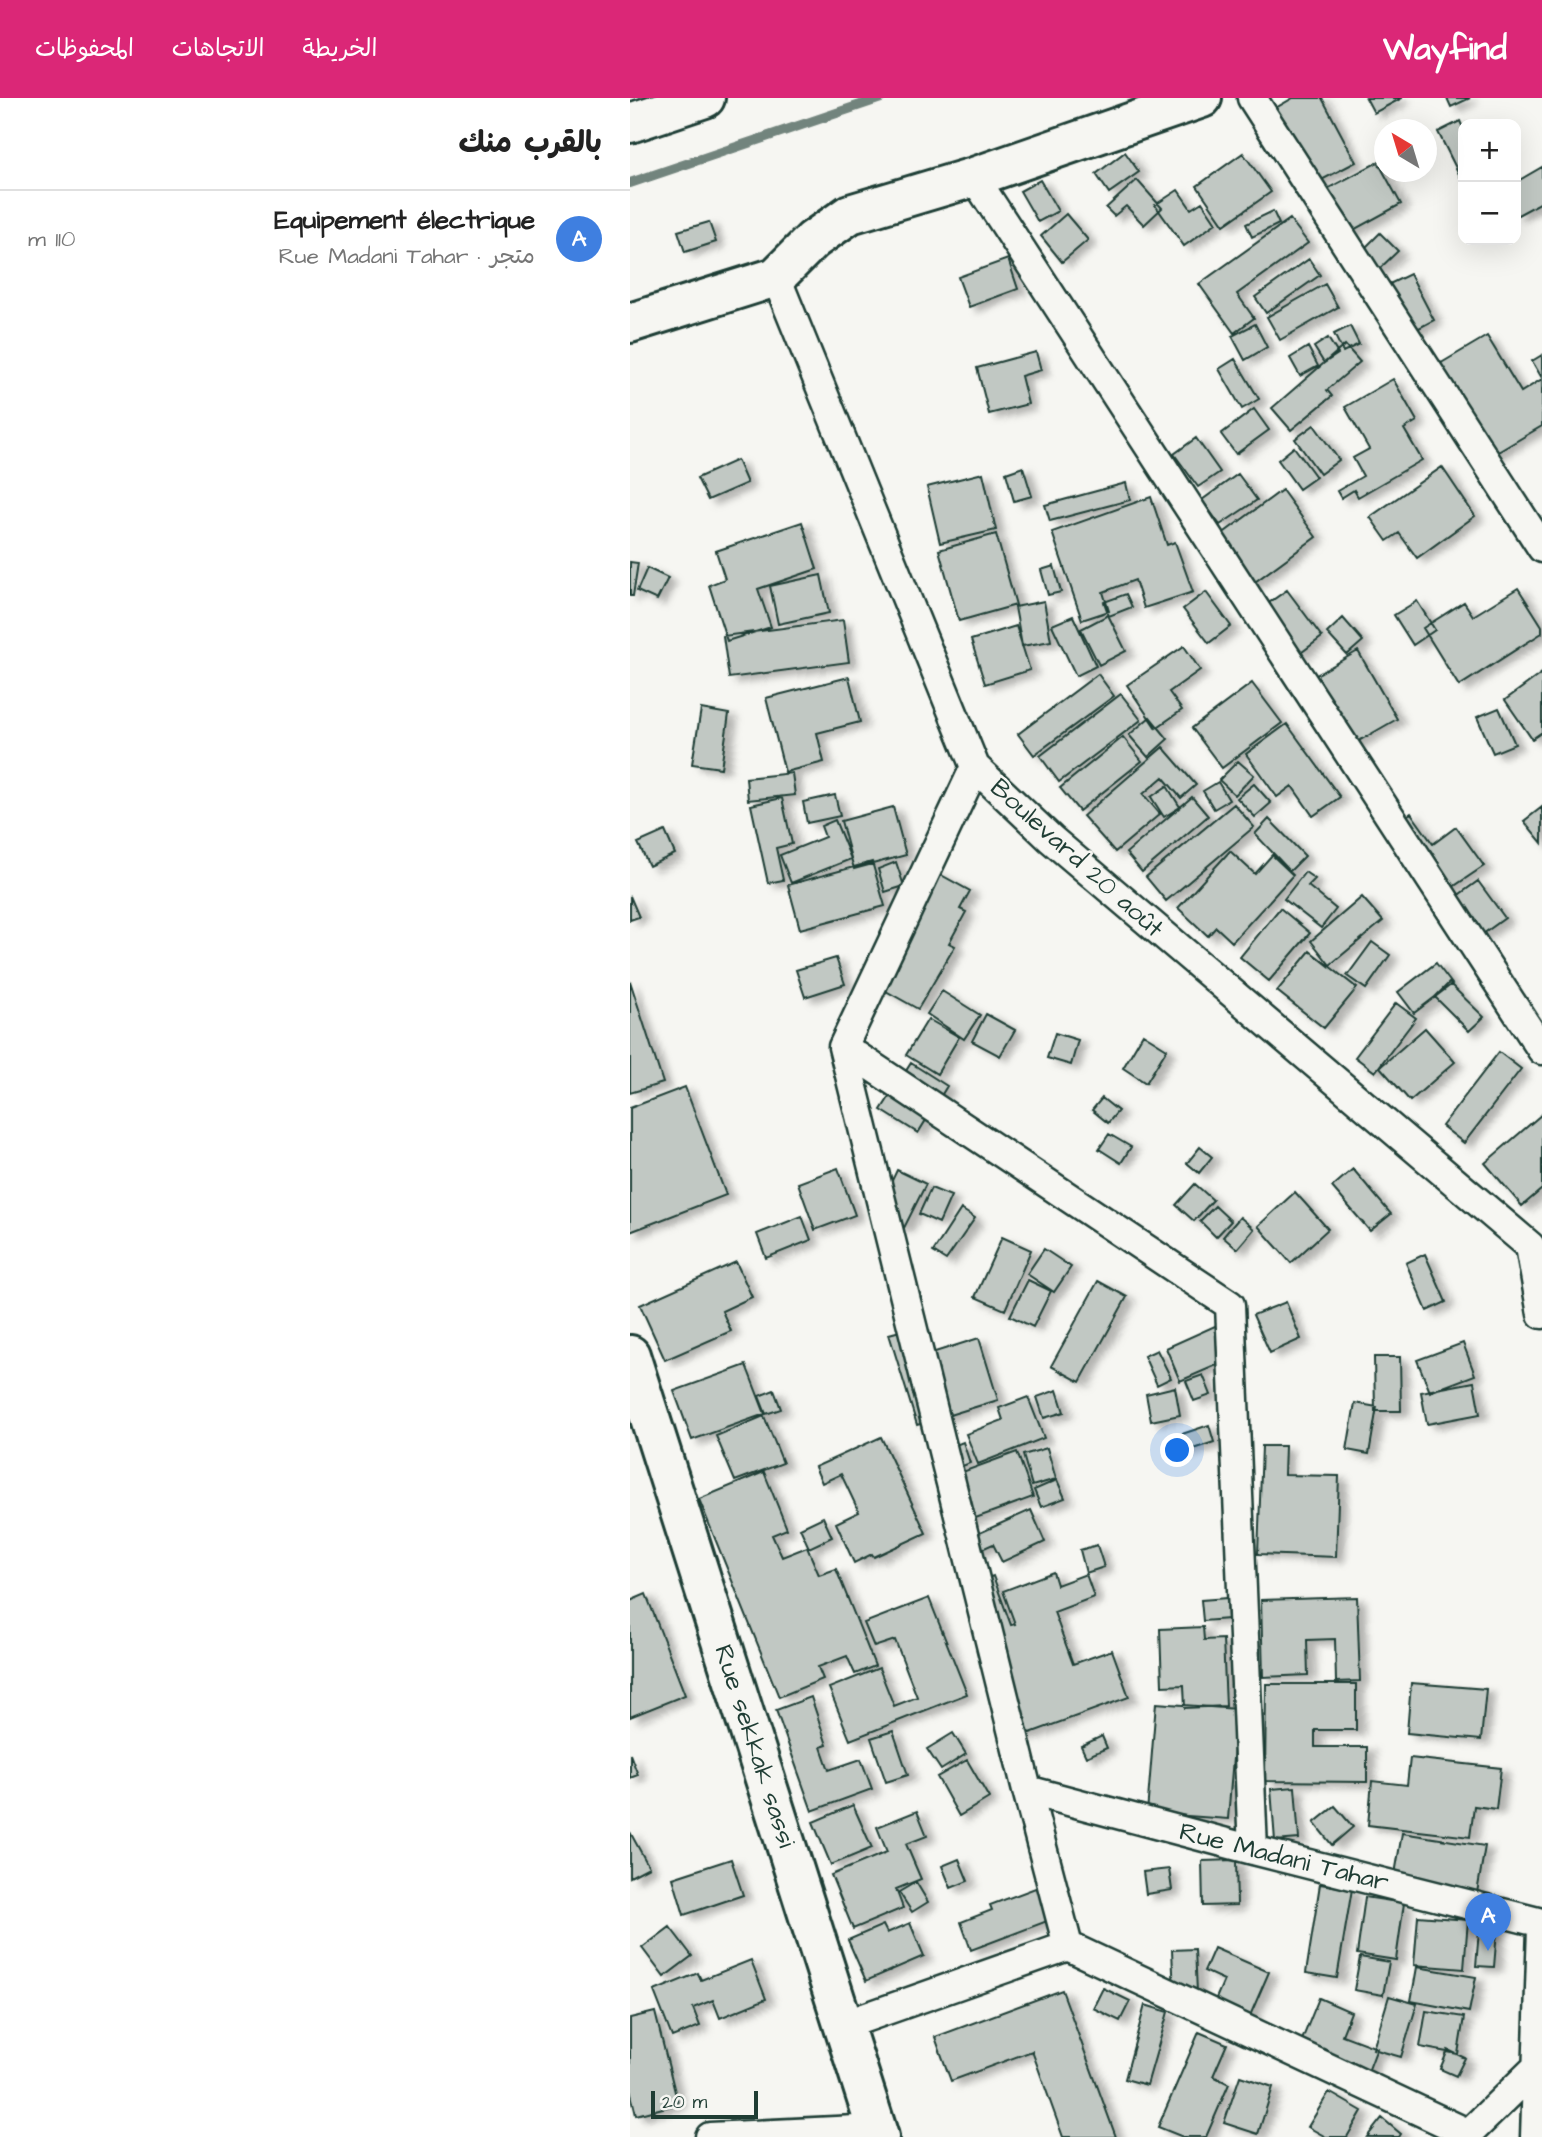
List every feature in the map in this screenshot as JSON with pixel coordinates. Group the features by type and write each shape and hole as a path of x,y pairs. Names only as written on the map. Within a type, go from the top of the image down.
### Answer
{"street":[{"path":"630,123 705,98"},
{"path":"630,323 776,277 813,240 850,214 974,177 1202,98"},
{"path":"1252,98 1542,548"},
{"path":"974,177 1542,1050"},
{"name":"Boulevard 20 août","path":"776,277 975,767 1062,848 1536,1240 1542,1314"},
{"path":"975,767 843,1047 1068,1945"},
{"path":"843,1047 1230,1305 1252,1850"},
{"name":"Rue sekkak sassi","path":"630,1355 878,2133"},
{"name":"Rue Madani Tahar","path":"1027,1790 1542,1925"},
{"path":"1535,2137 1542,1925"},
{"path":"844,2025 1068,1945 1466,2135 1539,2066"},
{"path":"710,2137 878,2133"}],"building":[{"path":"1293,98 1322,98 1356,162 1314,184 1274,109"},
{"path":"1366,98 1402,98 1374,113"},
{"path":"1447,98 1470,98 1451,107"},
{"path":"1458,122 1458,172 1438,132"},
{"path":"1125,152 1139,172 1109,193 1096,174"},
{"path":"1243,153 1271,192 1224,225 1197,186"},
{"path":"1374,164 1374,182 1389,182 1401,204 1348,233 1325,190"},
{"path":"1542,167 1542,202 1521,213 1521,182 1521,179"},
{"path":"1040,180 1058,211 1038,222 1020,191"},
{"path":"1137,180 1162,208 1144,225 1126,206 1114,216 1106,208"},
{"path":"1178,190 1191,209 1202,202 1216,223 1184,246 1155,205"},
{"path":"1273,211 1279,224 1252,237 1246,224"},
{"path":"1066,214 1088,240 1062,262 1041,236"},
{"path":"1290,219 1308,243 1237,294 1254,318 1234,333 1199,284"},
{"path":"709,222 716,242 685,252 678,231"},
{"path":"1380,233 1398,251 1376,272 1359,254"},
{"path":"1008,259 1018,289 969,307 958,277"},
{"path":"1309,259 1320,275 1266,313 1255,297"},
{"path":"1410,274 1434,320 1406,335 1381,288"},
{"path":"1325,284 1338,307 1280,340 1267,317"},
{"path":"1255,324 1267,347 1245,360 1232,336"},
{"path":"1350,326 1359,344 1343,352 1334,334"},
{"path":"1487,336 1521,392 1542,379 1542,426 1481,462 1426,372"},
{"path":"1328,338 1338,354 1324,363 1314,347"},
{"path":"1345,345 1360,362 1327,390 1332,396 1291,430 1272,408"},
{"path":"1308,347 1318,366 1300,376 1290,358"},
{"path":"1036,352 1041,370 1021,376 1028,404 989,414 977,368"},
{"path":"1542,355 1542,378 1532,361"},
{"path":"1235,359 1259,399 1242,409 1219,369"},
{"path":"1393,379 1417,421 1404,429 1422,460 1358,497 1354,490 1341,498 1337,491 1363,476 1353,458 1369,449 1345,407"},
{"path":"1254,409 1269,430 1236,454 1221,434"},
{"path":"1314,425 1339,460 1320,474 1295,439"},
{"path":"1196,438 1220,472 1198,487 1174,454"},
{"path":"1294,447 1316,477 1299,489 1278,460"},
{"path":"737,460 747,483 708,500 697,478"},
{"path":"1023,467 1032,496 1014,501 1006,473"},
{"path":"1442,467 1475,516 1417,558 1399,533 1387,541 1370,517"},
{"path":"983,473 996,530 940,543 927,487"},
{"path":"1238,474 1257,500 1220,525 1202,500"},
{"path":"1126,483 1130,500 1050,521 1045,505"},
{"path":"1282,490 1316,537 1248,587 1214,540"},
{"path":"1151,497 1167,545 1175,542 1193,592 1144,608 1135,580 1103,592 1109,611 1082,620 1052,532"},
{"path":"802,522 817,569 758,589 771,627 727,641 709,585 725,579 716,551"},
{"path":"996,534 1016,605 959,621 939,550"},
{"path":"630,562 638,563 633,596 630,596"},
{"path":"1054,566 1061,592 1048,595 1041,570"},
{"path":"647,568 668,578 657,600 637,591"},
{"path":"821,575 829,613 778,624 770,586"},
{"path":"1518,588 1542,626 1542,633 1459,686 1423,628 1464,602 1473,616"},
{"path":"1287,590 1322,637 1298,655 1263,607"},
{"path":"1206,592 1231,626 1209,643 1183,609"},
{"path":"1126,594 1132,607 1109,616 1104,602"},
{"path":"1044,601 1051,641 1022,646 1015,607"},
{"path":"1417,601 1435,630 1413,645 1394,615"},
{"path":"1108,615 1126,651 1099,665 1081,629"},
{"path":"1073,616 1096,666 1076,676 1052,625"},
{"path":"1343,618 1363,641 1347,655 1327,633"},
{"path":"843,620 849,662 729,678 723,636"},
{"path":"1016,626 1030,670 985,684 971,640"},
{"path":"1184,646 1200,670 1169,692 1182,710 1156,728 1127,685"},
{"path":"1358,651 1397,719 1343,750 1304,682"},
{"path":"1542,673 1542,732 1532,739 1505,700"},
{"path":"1098,674 1114,696 1034,755 1018,734"},
{"path":"849,677 860,722 817,733 824,762 785,772 766,698"},
{"path":"1252,683 1282,723 1222,768 1192,728"},
{"path":"1121,694 1141,720 1059,782 1040,756"},
{"path":"1499,708 1515,744 1493,753 1477,717"},
{"path":"701,709 729,714 721,768 692,764"},
{"path":"1150,717 1168,739 1148,757 1129,735"},
{"path":"1287,724 1340,797 1313,816 1292,786 1277,797 1246,754"},
{"path":"1123,737 1142,761 1079,811 1060,788"},
{"path":"1163,747 1196,785 1181,798 1163,777 1143,794 1160,814 1115,852 1083,816"},
{"path":"1238,761 1254,775 1235,795 1219,780"},
{"path":"792,773 795,795 748,800 746,778"},
{"path":"1218,782 1229,800 1214,809 1203,791"},
{"path":"1254,784 1271,803 1255,817 1237,798"},
{"path":"1167,786 1180,807 1164,817 1151,797"},
{"path":"835,795 840,816 807,823 803,802"},
{"path":"1192,797 1208,816 1142,872 1126,853"},
{"path":"782,798 792,844 776,848 783,880 768,883 751,805"},
{"path":"1234,804 1254,827 1166,901 1146,877"},
{"path":"893,807 906,855 854,869 841,821"},
{"path":"1542,807 1542,843 1524,821"},
{"path":"1411,813 1433,844 1456,827 1484,866 1438,897 1389,827"},
{"path":"1269,819 1305,856 1290,871 1255,834"},
{"path":"835,820 851,859 791,883 780,855 825,837 821,826"},
{"path":"665,831 675,854 649,866 638,843"},
{"path":"1230,851 1255,874 1272,855 1293,875 1232,942 1216,927 1208,936 1178,908"},
{"path":"872,862 885,906 800,929 788,885"},
{"path":"896,862 904,886 885,892 878,869"},
{"path":"934,871 970,891 960,909 966,912 949,943 955,946 918,1009 870,982"},
{"path":"1305,872 1315,879 1308,886 1336,909 1321,928 1284,899"},
{"path":"1478,881 1505,918 1469,944 1442,907"},
{"path":"630,896 639,917 630,920"},
{"path":"1362,897 1383,921 1330,965 1311,941"},
{"path":"1280,908 1310,933 1269,981 1240,957"},
{"path":"1372,942 1390,955 1366,989 1347,976"},
{"path":"1310,951 1357,988 1324,1028 1277,991"},
{"path":"836,958 845,984 805,997 796,970"},
{"path":"1436,963 1452,984 1414,1013 1398,992"},
{"path":"630,981 663,1083 630,1093"},
{"path":"1449,983 1484,1017 1469,1031 1435,997"},
{"path":"942,991 980,1015 964,1039 927,1014"},
{"path":"1396,1003 1416,1018 1375,1072 1355,1057"},
{"path":"986,1014 1015,1030 1000,1056 972,1041"},
{"path":"928,1019 959,1037 937,1074 906,1055"},
{"path":"1425,1028 1455,1062 1410,1101 1380,1067"},
{"path":"1055,1033 1078,1040 1071,1065 1047,1058"},
{"path":"1143,1034 1167,1049 1146,1083 1123,1068"},
{"path":"1499,1052 1521,1069 1464,1143 1442,1126"},
{"path":"911,1063 947,1086 918,1133 881,1110"},
{"path":"685,1087 726,1195 630,1232 630,1108"},
{"path":"1102,1098 1118,1111 1108,1123 1092,1110"},
{"path":"1542,1114 1542,1189 1522,1206 1485,1163"},
{"path":"1109,1134 1131,1147 1121,1163 1099,1149"},
{"path":"1200,1147 1212,1157 1199,1173 1187,1163"},
{"path":"838,1168 855,1215 815,1230 798,1183"},
{"path":"1353,1169 1391,1214 1370,1231 1332,1187"},
{"path":"897,1170 926,1184 904,1228 876,1214"},
{"path":"1195,1184 1213,1200 1194,1221 1176,1205"},
{"path":"931,1188 951,1196 939,1223 919,1214"},
{"path":"1295,1192 1328,1229 1291,1263 1258,1226"},
{"path":"1215,1206 1231,1221 1216,1237 1200,1221"},
{"path":"961,1209 975,1218 946,1260 933,1252"},
{"path":"802,1216 811,1240 766,1258 757,1234"},
{"path":"1240,1217 1254,1229 1237,1249 1223,1237"},
{"path":"1002,1237 1031,1250 1005,1310 975,1297"},
{"path":"1044,1249 1071,1267 1054,1292 1027,1274"},
{"path":"1425,1254 1446,1302 1427,1311 1406,1263"},
{"path":"736,1262 752,1297 722,1311 731,1331 665,1360 640,1305"},
{"path":"1028,1280 1051,1291 1033,1327 1010,1316"},
{"path":"1098,1281 1127,1297 1080,1382 1051,1366"},
{"path":"1286,1302 1301,1339 1270,1353 1253,1315"},
{"path":"1217,1325 1231,1359 1180,1381 1166,1348"},
{"path":"904,1330 913,1359 979,1338 998,1400 917,1425 889,1334"},
{"path":"1463,1343 1475,1375 1430,1392 1417,1360"},
{"path":"1157,1350 1171,1378 1157,1385 1144,1356"},
{"path":"1374,1357 1400,1357 1401,1411 1375,1411"},
{"path":"746,1365 765,1414 692,1440 674,1391"},
{"path":"1203,1375 1211,1395 1194,1401 1186,1381"},
{"path":"1474,1382 1480,1414 1427,1424 1421,1392"},
{"path":"1175,1387 1180,1415 1151,1421 1146,1394"},
{"path":"774,1390 781,1409 766,1414 759,1396"},
{"path":"1057,1390 1064,1412 1044,1418 1037,1397"},
{"path":"1028,1397 1044,1438 978,1464 966,1434 1003,1420 999,1408"},
{"path":"1355,1403 1377,1407 1369,1454 1347,1450"},
{"path":"764,1416 783,1463 735,1481 716,1436"},
{"path":"1209,1425 1214,1442 1172,1456 1167,1439"},
{"path":"881,1437 926,1533 874,1557 872,1554 854,1563 836,1523 859,1512 841,1474 822,1483 815,1467"},
{"path":"963,1442 970,1463 943,1474 935,1453"},
{"path":"1262,1446 1285,1446 1284,1475 1339,1476 1336,1557 1258,1554"},
{"path":"1047,1448 1056,1479 1032,1486 1023,1455"},
{"path":"1017,1452 1033,1497 951,1527 935,1482"},
{"path":"764,1472 787,1529 772,1535 782,1557 807,1547 819,1575 836,1569 875,1666 855,1674 847,1656 818,1667 823,1679 779,1697 699,1499"},
{"path":"1057,1480 1065,1498 1041,1507 1034,1490"},
{"path":"1031,1510 1045,1542 1002,1562 993,1544 971,1554 964,1540"},
{"path":"823,1517 832,1537 809,1548 800,1528"},
{"path":"1097,1545 1104,1567 1086,1573 1080,1550"},
{"path":"1053,1572 1057,1585 1086,1574 1094,1597 1054,1612 1073,1664 1112,1650 1129,1697 1022,1736 967,1586 993,1576 1011,1625 1015,1624 1003,1591"},
{"path":"646,1594 685,1695 630,1717 630,1601"},
{"path":"1357,1597 1360,1681 1336,1682 1335,1639 1307,1640 1308,1675 1263,1677 1261,1600"},
{"path":"929,1598 967,1694 850,1740 829,1688 879,1668 894,1706 917,1697 895,1640 874,1647 864,1623"},
{"path":"1227,1598 1228,1619 1203,1621 1201,1600"},
{"path":"1203,1627 1204,1640 1223,1639 1226,1706 1185,1708 1184,1685 1162,1686 1160,1629"},
{"path":"1411,1683 1486,1689 1481,1740 1407,1733"},
{"path":"1266,1684 1356,1684 1356,1730 1315,1730 1315,1747 1367,1747 1367,1782 1265,1781"},
{"path":"811,1697 827,1745 821,1747 829,1770 861,1759 872,1789 812,1811 776,1710"},
{"path":"1156,1703 1237,1709 1228,1819 1147,1813"},
{"path":"893,1731 908,1775 886,1782 871,1738"},
{"path":"953,1733 966,1754 941,1770 927,1749"},
{"path":"1102,1736 1107,1748 1086,1757 1081,1746"},
{"path":"630,1754 638,1775 630,1778"},
{"path":"1410,1758 1501,1768 1496,1809 1474,1806 1470,1837 1368,1825 1372,1781 1407,1785"},
{"path":"967,1760 989,1798 959,1816 937,1777"},
{"path":"1295,1787 1299,1839 1275,1841 1271,1789"},
{"path":"853,1805 872,1848 831,1865 813,1822"},
{"path":"1335,1806 1353,1827 1332,1845 1314,1823"},
{"path":"917,1811 927,1836 906,1844 921,1879 896,1889 903,1908 853,1929 831,1875 887,1852 877,1827"},
{"path":"630,1832 649,1867 630,1877"},
{"path":"1402,1833 1485,1846 1477,1893 1394,1880"},
{"path":"731,1859 743,1895 684,1915 673,1878"},
{"path":"959,1859 968,1881 951,1888 942,1866"},
{"path":"1236,1860 1237,1905 1203,1906 1202,1861"},
{"path":"1169,1869 1172,1890 1146,1894 1143,1872"},
{"path":"916,1882 928,1902 912,1912 899,1892"},
{"path":"1320,1884 1352,1889 1337,1978 1306,1973"},
{"path":"1038,1887 1050,1920 971,1950 961,1922 992,1910 990,1905"},
{"path":"1365,1897 1404,1903 1396,1960 1357,1954"},
{"path":"1418,1916 1468,1920 1464,1969 1414,1965"},
{"path":"910,1923 924,1956 866,1981 848,1940 883,1925 887,1933"},
{"path":"670,1927 692,1956 664,1977 642,1948"},
{"path":"1479,1930 1497,1931 1494,1967 1476,1966"},
{"path":"1214,1948 1269,1972 1246,2025 1211,2010 1224,1980 1204,1971"},
{"path":"1195,1949 1197,1992 1174,1993 1172,1950"},
{"path":"1360,1957 1389,1962 1383,1995 1354,1990"},
{"path":"751,1960 766,1999 720,2018 713,2000 693,2008 700,2026 672,2037 654,1991 698,1973 701,1980"},
{"path":"1417,1967 1476,1977 1469,2012 1411,2001"},
{"path":"1103,1988 1130,2001 1120,2021 1093,2008"},
{"path":"1062,1990 1116,2137 1063,2137 1032,2051 951,2081 935,2037"},
{"path":"1389,1996 1417,2004 1401,2057 1373,2049"},
{"path":"1319,1998 1351,2012 1342,2035 1377,2048 1366,2077 1298,2050"},
{"path":"1145,2005 1168,2012 1147,2085 1125,2079"},
{"path":"1426,2011 1464,2017 1458,2054 1420,2047"},
{"path":"655,2012 678,2104 636,2115 630,2090 630,2018"},
{"path":"1199,2032 1227,2044 1213,2076 1229,2084 1206,2137 1183,2137 1158,2127"},
{"path":"1448,2050 1465,2058 1456,2076 1440,2069"},
{"path":"1240,2076 1273,2087 1258,2134 1224,2123"},
{"path":"1329,2092 1362,2111 1347,2137 1326,2137 1308,2127"},
{"path":"1382,2118 1401,2134 1399,2137 1367,2137"}],"waterway":[{"path":"630,183 881,98"}],"place":[{"name":"Equipement électrique","path":"1488,1951"}]}
